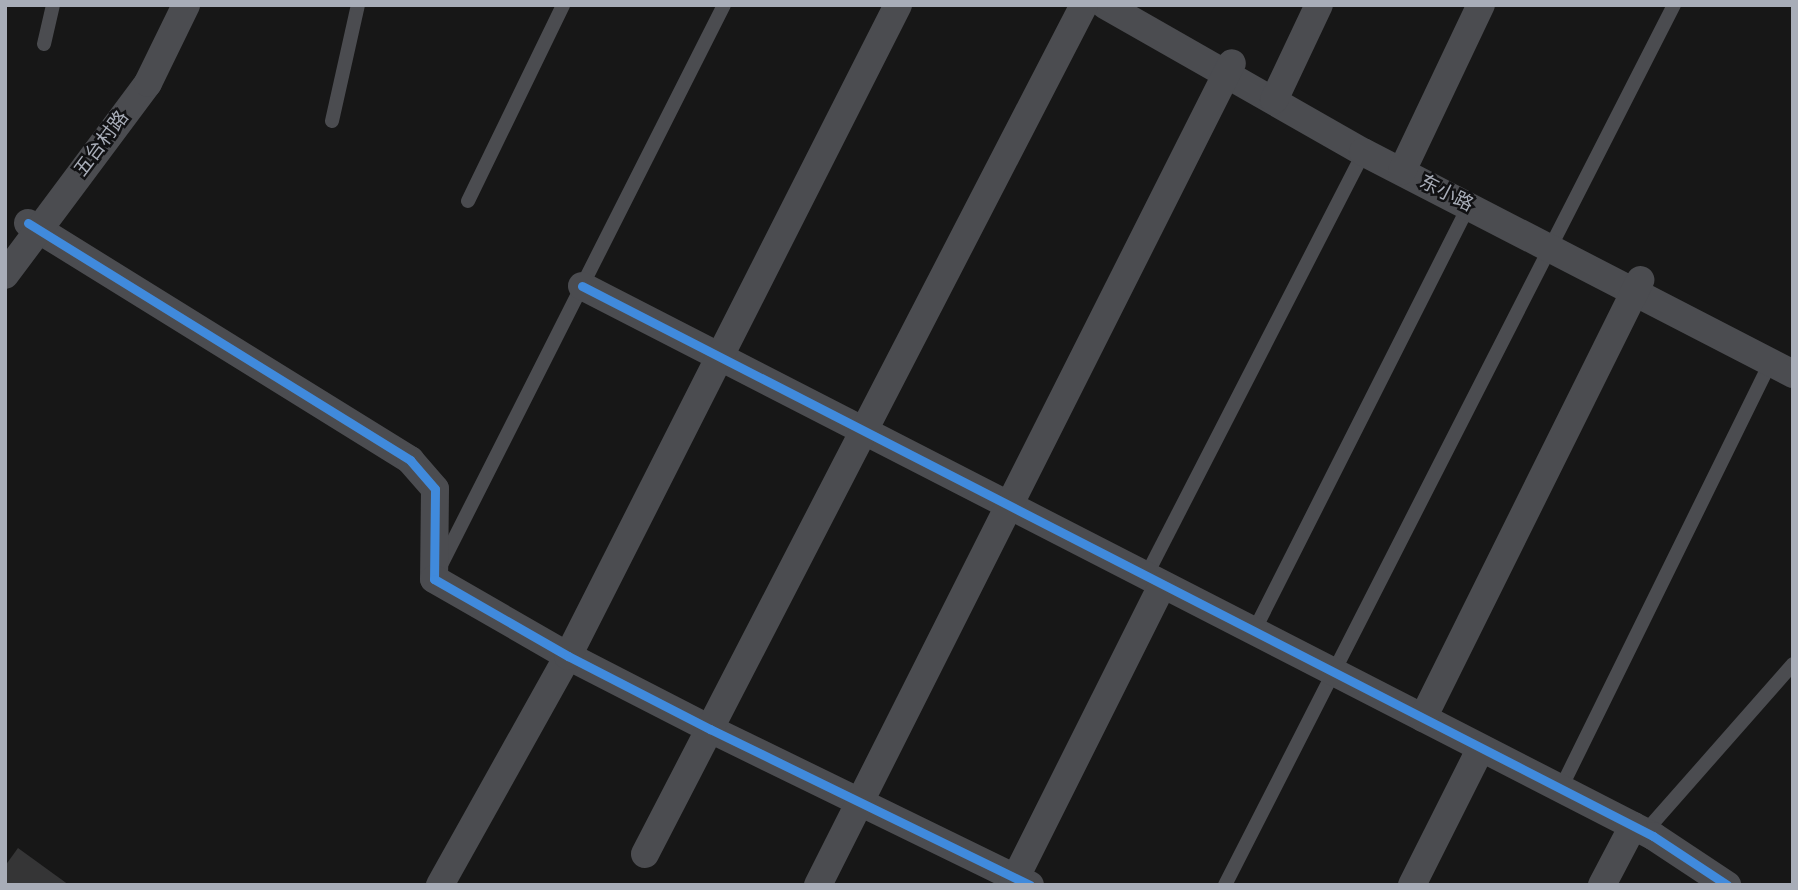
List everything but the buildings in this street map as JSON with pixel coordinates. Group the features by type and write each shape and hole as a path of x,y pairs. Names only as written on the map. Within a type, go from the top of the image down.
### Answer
{"street":[{"name":"五台村路","path":"6,266 135,80 172,5"},
{"name":"五台村路","path":"33,226 148,83 186,5"},
{"path":"440,885 568,656 898,5"},
{"path":"645,854 1084,5"},
{"name":"东小路","path":"1105,5 1229,69 1404,166 1783,361"},
{"name":"东小路","path":"1129,5 1229,69"},
{"path":"1277,95 1319,5"},
{"path":"1404,166 1482,5"},
{"path":"818,885 1229,69"},
{"path":"33,226 410,460 435,489 434,579 568,656 1019,882 1154,580"},
{"path":"582,286 718,359 1561,788 1639,829 1720,883"},
{"path":"1423,718 1637,286"},
{"path":"1412,885 1481,748"},
{"path":"1602,885 1639,829"}],"lane":[{"path":"44,44 53,5"},
{"path":"332,121 358,5"},
{"path":"468,201 563,5"},
{"path":"434,579 724,5"},
{"path":"1225,885 1674,5"},
{"path":"1154,580 1367,146"},
{"path":"1254,631 1472,200"},
{"path":"1561,788 1783,361"},
{"path":"1639,829 1793,664"}],"cycle path":[{"path":"28,223 410,460 435,489 434,579 568,656 710,729 1030,885"},
{"path":"582,286 1653,836 1727,885"}]}
